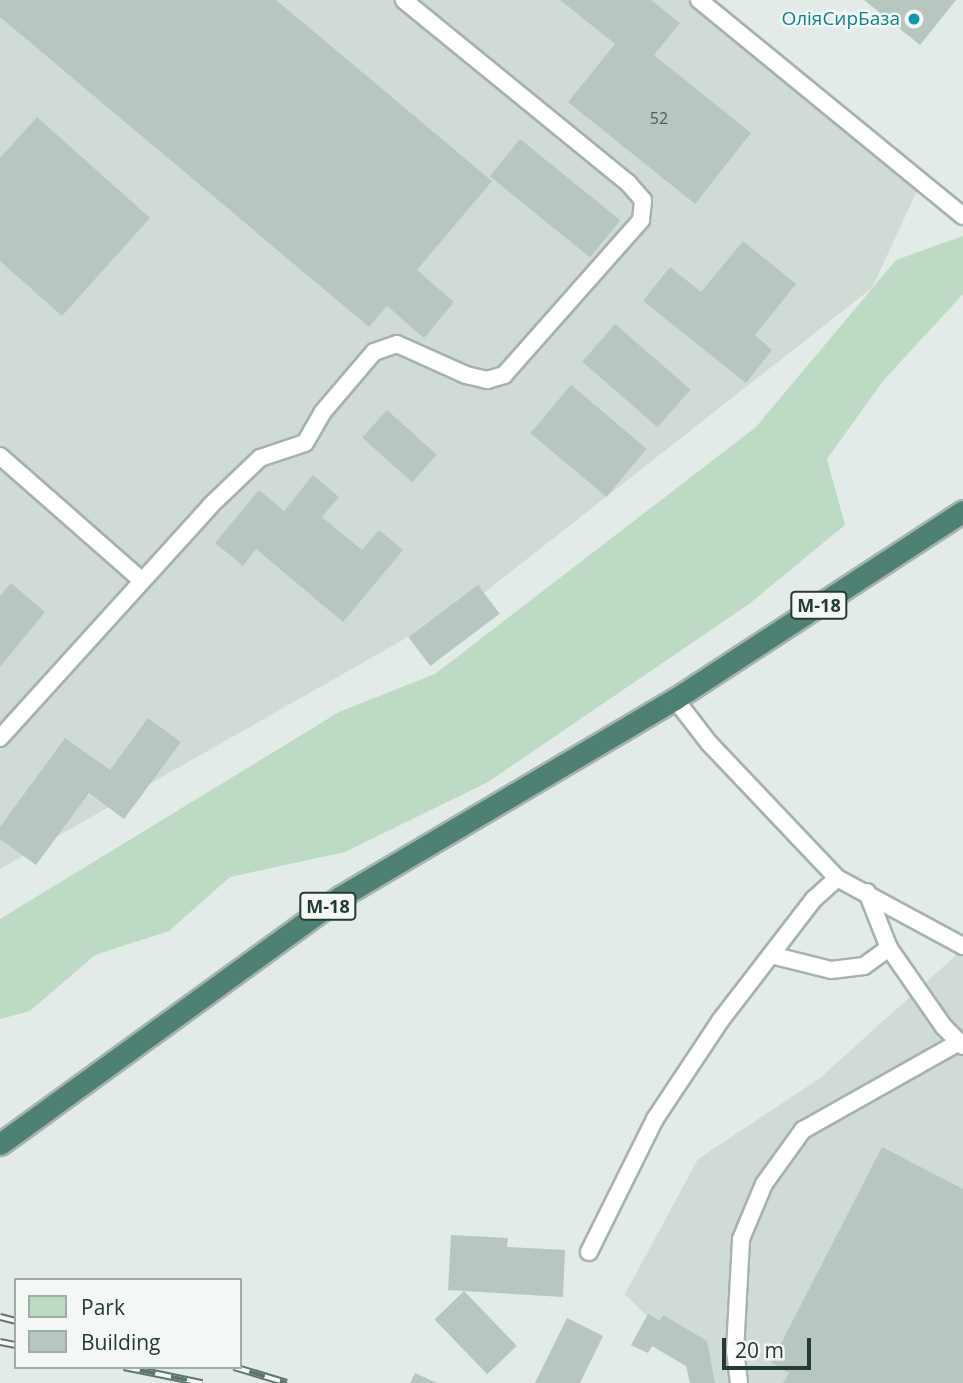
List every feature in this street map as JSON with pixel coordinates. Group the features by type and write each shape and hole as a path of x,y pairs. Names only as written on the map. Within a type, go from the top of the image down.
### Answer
{"highway":[{"name":"М-18","path":"0,1144 340,897 675,699 963,511"}],"lane":[{"path":"0,738 141,580 260,458 305,443 322,413 374,352 397,344 466,375 487,380 504,375 641,220 643,200 628,183 404,0"},
{"path":"699,0 963,216"},
{"path":"0,456 141,580"},
{"path":"675,699 709,743 837,878 963,946"},
{"path":"589,1252 655,1118 720,1021 814,899 837,878"},
{"path":"739,1383 735,1351 741,1239 764,1184 803,1130 961,1044 944,1027 889,948 867,892"},
{"path":"771,955 831,970 864,966 889,948"}],"shaded area":[{"path":"0,0 687,0 921,182 872,288 480,596 0,869"},
{"path":"963,949 963,1383 713,1383 625,1294 698,1159 820,1078"}],"green space":[{"path":"963,236 963,294 883,381 827,459 845,525 749,604 488,782 345,852 230,877 169,931 95,955 30,1011 0,1019 0,919 339,712 435,674 756,427 896,260"}],"building":[{"path":"0,0 276,0 492,181 417,270 454,302 424,338 387,306 369,327 0,17"},
{"path":"560,0 651,0 680,23 654,55 751,133 695,204 568,102 615,44"},
{"name":"ОліяСирБаза","path":"864,0 956,0 920,45"},
{"path":"37,117 150,218 62,316 0,261 0,158"},
{"path":"520,139 620,220 590,257 490,176"},
{"path":"743,241 796,284 755,335 772,350 746,383 643,301 670,267 701,292"},
{"path":"615,324 690,390 658,427 582,362"},
{"path":"571,385 647,449 606,497 531,433"},
{"path":"387,410 437,455 412,482 362,437"},
{"path":"313,475 339,497 322,517 362,550 379,530 403,550 343,622 256,549 243,566 215,543 259,490 284,511"},
{"path":"11,583 45,612 0,667 0,596"},
{"path":"478,585 500,614 430,666 409,637"},
{"path":"148,718 181,742 124,819 89,793 36,865 0,839 0,827 65,738 110,770"},
{"path":"882,1147 963,1189 963,1383 783,1383 789,1373 771,1363"},
{"path":"451,1235 508,1238 507,1247 565,1250 563,1297 448,1290"},
{"path":"464,1291 517,1346 487,1374 435,1319"},
{"path":"648,1314 660,1321 663,1315 707,1341 715,1383 690,1383 686,1366 652,1346 648,1353 631,1345"},
{"path":"567,1318 603,1336 580,1383 535,1383"},
{"path":"415,1373 437,1383 410,1383"}],"railway":[{"path":"0,1317 14,1320"},
{"path":"0,1342 14,1345"},
{"path":"134,1369 202,1383"},
{"path":"241,1369 287,1383"}],"place":[{"name":"ОліяСирБаза","path":"914,19"}]}
